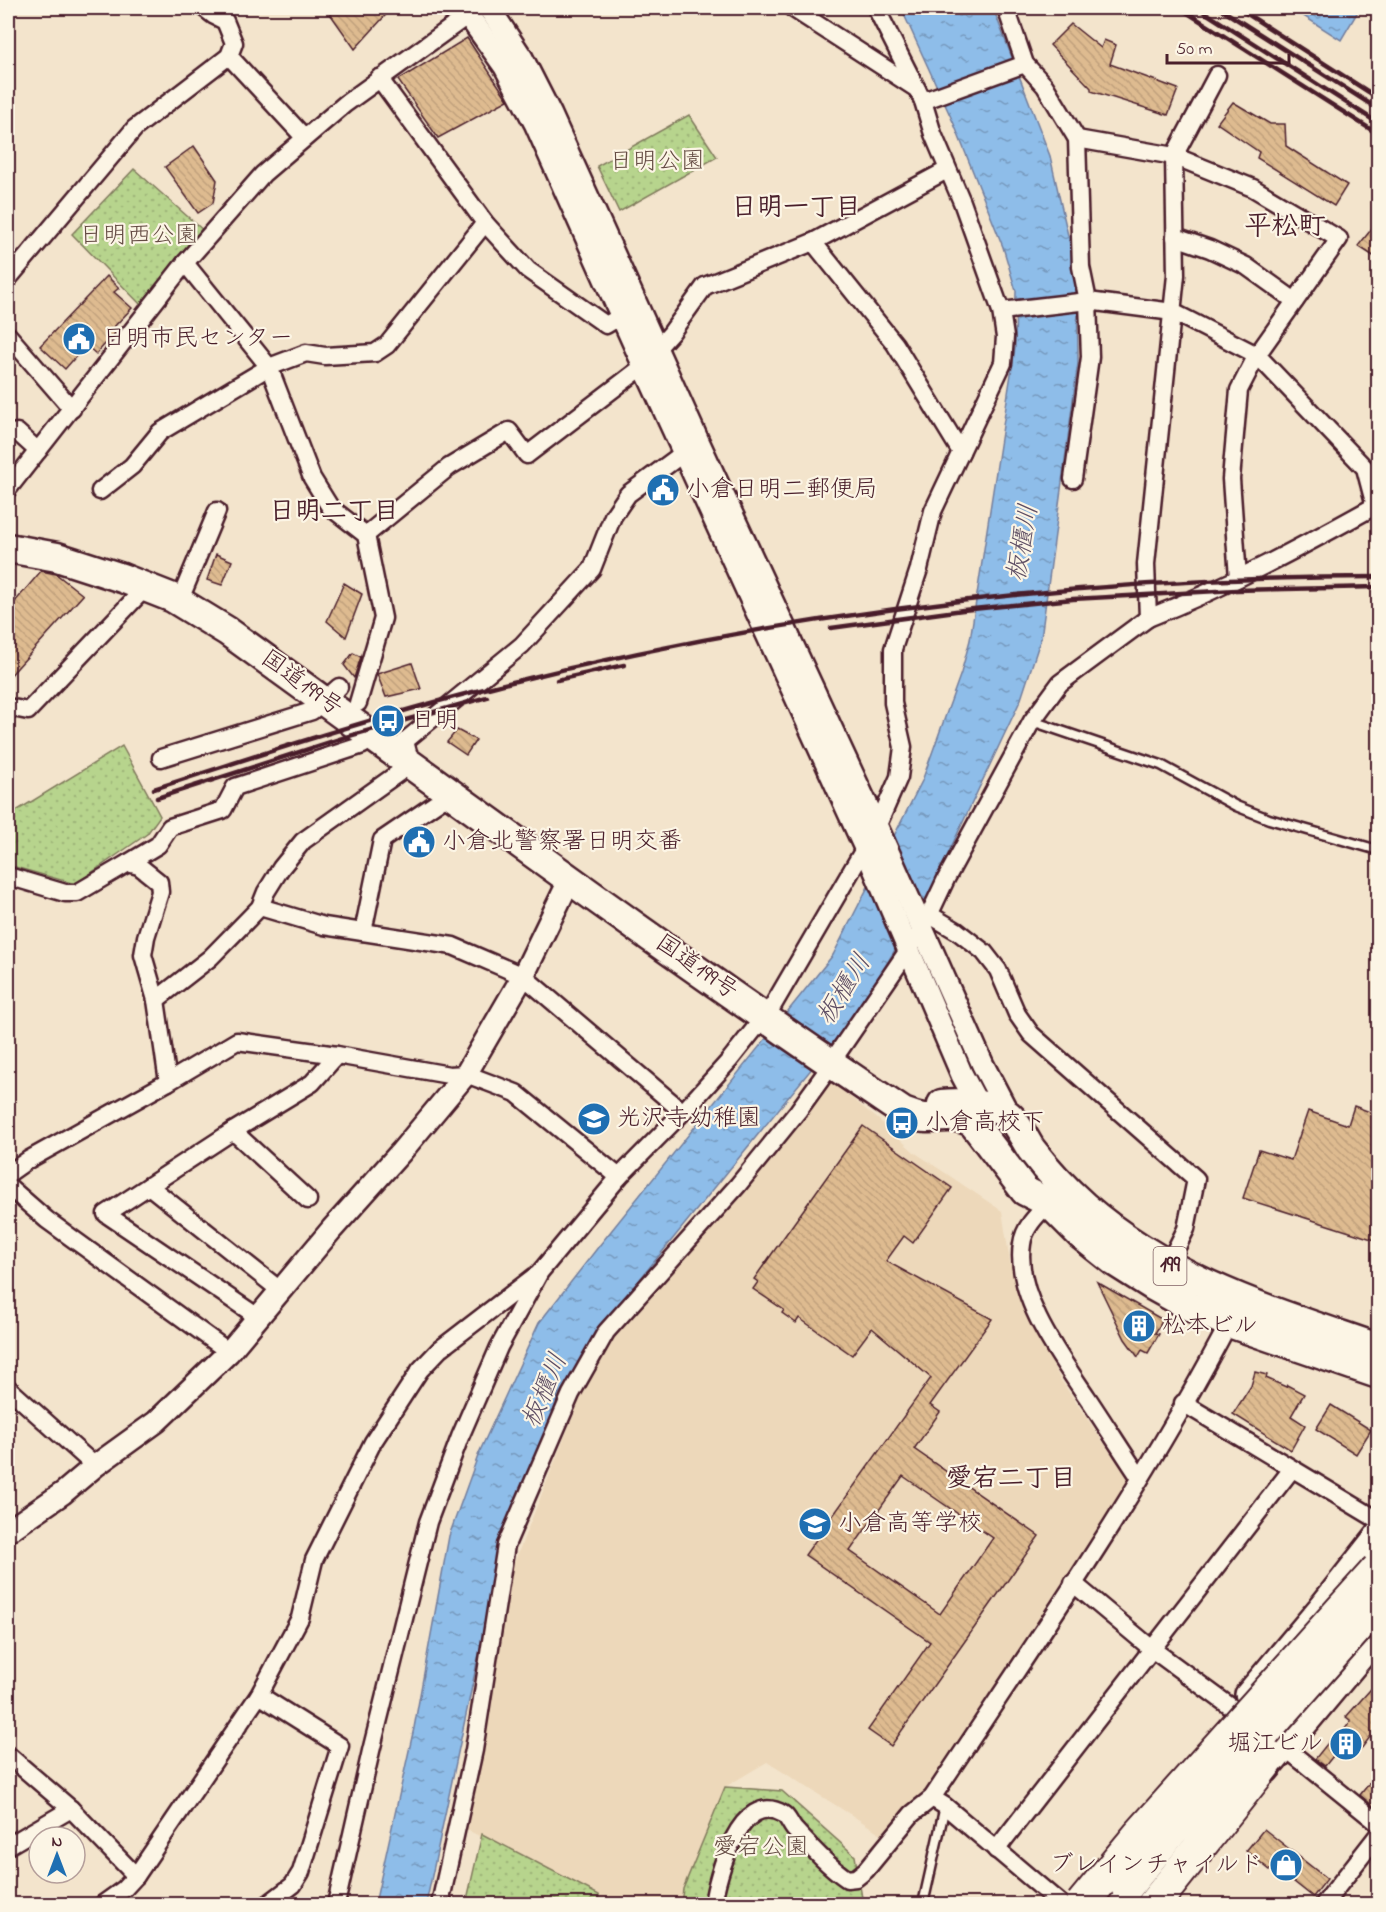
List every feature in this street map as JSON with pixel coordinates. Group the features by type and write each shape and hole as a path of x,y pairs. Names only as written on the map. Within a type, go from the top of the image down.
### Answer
{"highway":[{"name":"国道199号","path":"8,531 56,539 114,557 184,590 242,624 340,697 408,753 451,793 570,879 772,1014"},
{"name":"国道199号","path":"8,548 57,557 173,598 340,697"},
{"name":"国道199号","path":"408,753 831,1057 912,1104 958,1107 1009,1115"},
{"path":"958,1107 991,1126 1049,1203"},
{"name":"199","path":"1009,1115 1031,1149 1069,1192 1133,1243 1235,1311 1378,1374"},
{"name":"199","path":"1049,1203 1081,1235 1115,1262 1189,1306 1235,1311 1378,1348"},
{"path":"1082,1905 1147,1826 1378,1569"},
{"path":"1113,1905 1378,1580"},
{"path":"1120,1905 1277,1718 1378,1604"},
{"path":"1155,1905 1378,1624"}],"street":[{"path":"8,279 135,128 229,56 234,43 225,21 204,8"},
{"path":"792,8 926,96"},
{"path":"336,1905 370,1751 428,1522 460,1437 500,1347 540,1272 619,1177 684,1112 772,1014 875,846 900,777 903,747 893,703 893,649 919,569 933,511 1004,363 1009,310 947,170 926,96 876,8"},
{"path":"1006,8 1021,66 1045,86 1077,139 1081,267 1090,357 1073,479"},
{"path":"8,489 185,263 263,174 304,137 379,78 475,9"},
{"path":"475,9 535,123 621,316 650,357"},
{"path":"475,9 522,58 551,115 650,357 691,447 875,846 923,922 983,1065 1009,1115"},
{"path":"229,56 304,137"},
{"path":"926,96 1021,66"},
{"path":"1148,618 1146,564 1176,275 1174,156 1217,75"},
{"path":"379,78 485,223 528,270 606,325 621,316"},
{"path":"1077,139 1174,156 1252,188 1339,238 1257,355 1239,390 1231,479 1238,578"},
{"path":"366,535 449,467 509,431 527,455 637,371 671,333 705,286 813,242 947,170"},
{"path":"100,491 132,466 160,432 270,367 306,353 325,356 375,353 387,345 485,223"},
{"path":"1175,237 1210,249 1246,266 1295,301"},
{"path":"813,242 896,344 961,452"},
{"path":"161,758 312,711 340,697 383,618 366,535 330,507 312,478 270,367 185,263"},
{"path":"440,1905 474,1750 506,1545 571,1394 606,1332 738,1185 798,1111 831,1057 923,922 1032,721 1060,683 1148,618 1187,603 1288,555 1377,505 1365,468 1257,355 1173,312 1085,302 1009,310"},
{"path":"8,335 72,409"},
{"path":"8,434 17,432 38,451"},
{"path":"156,1000 210,957 261,906 266,892 281,868 303,841 408,753 522,645 592,569 613,516 628,494 691,447"},
{"path":"184,590 217,511"},
{"path":"8,707 28,711 146,587"},
{"path":"8,876 65,893 77,893 158,845 171,827 223,810 235,787 363,745"},
{"path":"363,932 382,840 451,793"},
{"path":"875,846 906,946 962,1075 958,1107"},
{"path":"128,862 139,866 159,882 160,892 143,955 156,1000 168,1082"},
{"path":"8,1532 156,1422 229,1352 466,1074 523,976 570,879"},
{"path":"261,906 324,926 453,946 523,976 684,1112"},
{"path":"923,922 957,931 984,952 998,970 1017,1014 1031,1034 1196,1179 1186,1229 1168,1265"},
{"path":"8,1174 28,1160 237,1041 337,1055 449,1075 466,1074 516,1094 619,1177"},
{"path":"258,1317 106,1214 233,1131 312,1083 337,1055"},
{"path":"958,1107 983,1092 986,1081 983,1065"},
{"path":"233,1131 308,1200"},
{"path":"8,1186 46,1220 229,1352"},
{"path":"149,1186 280,1291"},
{"path":"1049,1203 1024,1233 1021,1246 1024,1278 1029,1297 1055,1349 1140,1478"},
{"path":"103,1905 124,1889 136,1876 259,1695 300,1618 318,1550 373,1442 414,1379 440,1349 540,1272"},
{"path":"712,1905 719,1876 736,1832 748,1818 759,1810 771,1810 785,1815 792,1826 832,1869 847,1879 856,1878 866,1870 912,1814 939,1802 1140,1478 1235,1311"},
{"path":"8,1388 95,1466"},
{"path":"1183,1404 1378,1520"},
{"path":"996,1850 1292,1468"},
{"path":"1067,1905 1319,1607 1378,1532"},
{"path":"1073,1583 1152,1649 1287,1749 1378,1823"},
{"path":"1155,1905 1378,1639"},
{"path":"259,1695 340,1746 301,1872 293,1885 268,1905"},
{"path":"8,1755 71,1809 136,1876"},
{"path":"939,1802 1061,1905"},
{"path":"8,1846 71,1809"},
{"path":"1324,1905 1378,1835"}],"lane":[{"path":"1032,721 1161,765 1236,806 1269,819 1378,850"},
{"path":"923,1905 939,1802"}],"shaded area":[{"name":"小倉高等学校","path":"829,1080 914,1152 1002,1211 1010,1262 1028,1317 1060,1379 1129,1480 923,1798 883,1835 767,1762 725,1787 685,1904 600,1904 599,1894 463,1828 512,1568 584,1389 613,1339"}],"green space":[{"name":"日明公園","path":"689,115 717,157 619,212 597,166"},
{"name":"日明西公園","path":"134,169 205,232 140,304 72,234"},
{"path":"122,746 160,816 147,834 75,884 8,865 8,816"},
{"name":"愛宕公園","path":"725,1787 782,1791 855,1856 863,1904 681,1904 683,1889"},
{"path":"482,1834 599,1895 600,1904 466,1904"}],"water":[{"name":"板櫃川","path":"901,8 993,8 1050,156 1077,275 1078,363 1041,638 1021,699 930,892 857,1013 636,1284 591,1344 558,1396 478,1658 426,1904 375,1904 414,1728 449,1536 479,1453 539,1323 833,955 922,781 961,673 970,640 1015,348 1016,291 1003,247 954,124"},
{"path":"1291,8 1360,8 1341,40"}],"building":[{"path":"326,8 392,8 355,49"},
{"path":"1071,24 1101,48 1104,40 1116,45 1110,64 1178,89 1168,115 1091,91 1091,88 1050,45"},
{"path":"467,38 508,100 438,138 398,80"},
{"path":"1233,102 1270,124 1285,124 1286,146 1347,185 1334,206 1257,158 1259,152 1217,123"},
{"path":"194,146 217,180 213,203 198,213 165,167"},
{"path":"1378,221 1378,259 1358,246"},
{"name":"日明市民センター","path":"107,276 119,288 114,292 132,308 112,329 116,332 96,354 86,345 65,369 40,346"},
{"path":"216,554 232,561 222,585 207,580"},
{"path":"41,571 56,574 83,595 8,678 8,610"},
{"path":"344,583 362,594 346,637 327,621"},
{"path":"353,653 361,657 354,678 344,665"},
{"path":"412,663 421,689 386,697 377,674"},
{"path":"457,730 476,740 466,755 447,742"},
{"path":"1354,1106 1378,1115 1378,1241 1243,1198 1259,1150 1291,1160 1308,1111 1348,1125"},
{"path":"863,1126 952,1188 913,1243 904,1236 886,1261 992,1319 930,1405 940,1412 914,1449 1039,1536 891,1746 868,1730 930,1642 805,1555 931,1378 872,1328 852,1355 799,1318 796,1323 782,1313 784,1310 753,1289 758,1282 754,1279","holes":["903,1476 993,1538 940,1614 850,1551"]},
{"name":"松本ビル","path":"1097,1282 1163,1320 1155,1333 1159,1334 1148,1353 1142,1350 1138,1357 1125,1339"},
{"path":"1255,1372 1267,1375 1266,1378 1304,1394 1291,1416 1305,1425 1291,1450 1233,1414 1251,1386"},
{"path":"1331,1405 1371,1430 1356,1454 1316,1429"},
{"path":"1378,1681 1378,1732 1373,1739 1370,1737 1355,1757 1341,1746 1325,1766 1315,1759 1331,1739 1335,1742 1351,1721 1346,1717"},
{"path":"1371,1781 1378,1787 1378,1810 1360,1795"},
{"name":"ブレインチャイルド","path":"1264,1829 1327,1879 1313,1897 1289,1878 1285,1882 1246,1851"}],"railway":[{"path":"1180,8 1378,134"},
{"path":"1198,8 1378,123"},
{"path":"1219,8 1378,109"},
{"path":"1238,8 1378,98"},
{"path":"154,789 324,734 453,697 604,660 714,638 824,619 1045,592 1156,584 1378,577"},
{"path":"831,628 963,610 1073,599 1236,590 1378,587"},
{"path":"557,680 624,665"},
{"path":"157,798 349,736 487,697"}],"place":[{"name":"日明市民センター","path":"79,339"},
{"name":"小倉日明二郵便局","path":"663,490"},
{"name":"日明","path":"388,721"},
{"name":"小倉北警察署日明交番","path":"419,842"},
{"name":"光沢寺幼稚園","path":"594,1119"},
{"name":"小倉高校下","path":"902,1123"},
{"name":"松本ビル","path":"1139,1326"},
{"name":"小倉高等学校","path":"815,1524"},
{"name":"堀江ビル","path":"1346,1744"},
{"name":"ブレインチャイルド","path":"1286,1865"}],"district":[{"name":"日明一丁目","path":"796,209"},
{"name":"平松町","path":"1285,227"},
{"name":"日明二丁目","path":"334,513"},
{"name":"愛宕二丁目","path":"1011,1480"}]}
